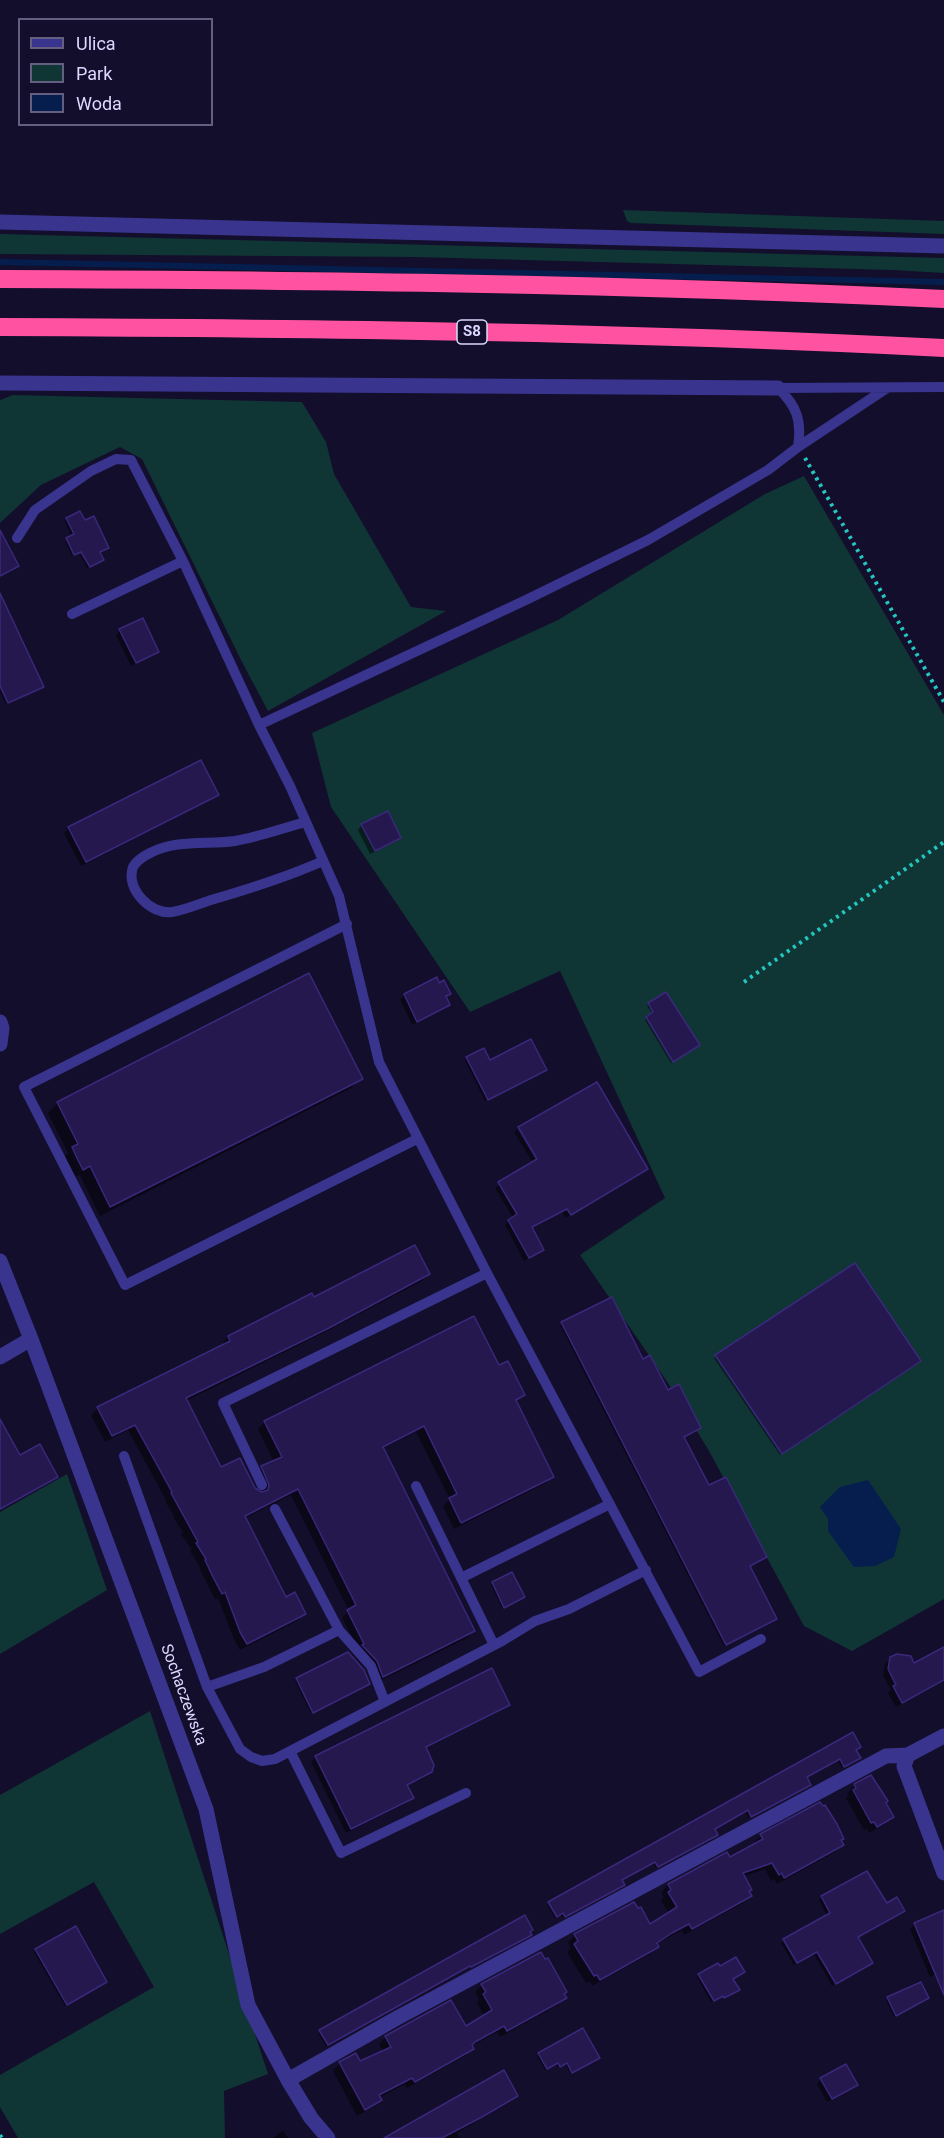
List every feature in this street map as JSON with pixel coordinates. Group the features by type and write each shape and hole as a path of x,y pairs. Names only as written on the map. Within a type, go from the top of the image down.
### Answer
{"highway":[{"path":"0,279 310,280 785,291 944,300"},
{"name":"S8","path":"0,327 342,329 786,340 944,348"}],"street":[{"path":"0,222 944,246"},
{"path":"0,384 778,388"},
{"path":"0,1023 2,1028 0,1044"},
{"name":"Sochaczewska","path":"0,1261 206,1809 249,2005 288,2080 311,2118 328,2138"},
{"path":"0,1357 31,1339"},
{"path":"288,2080 397,2018 886,1756 908,1755 944,1736"},
{"path":"908,1755 904,1766 944,1873"}],"lane":[{"path":"778,388 944,387"},
{"path":"778,388 789,399 796,412 800,432 798,447"},
{"path":"260,725 648,540 768,470 798,447 887,388"},
{"path":"17,538 34,510 91,471 116,459 131,460 183,561 339,896 379,1062 487,1273 699,1672 761,1639"},
{"path":"72,614 183,561"},
{"path":"306,822 236,841 196,842 170,846 152,852 141,858 133,867 136,893 157,910 170,912 247,889 323,861"},
{"path":"347,924 24,1087 125,1285 417,1139"},
{"path":"262,1485 223,1403 487,1273"},
{"path":"124,1456 207,1687 240,1749 262,1761 275,1759 534,1622 569,1609 646,1570"},
{"path":"416,1486 494,1645"},
{"path":"461,1578 610,1504"},
{"path":"275,1509 339,1630 372,1666 385,1701"},
{"path":"207,1687 264,1667 339,1630"},
{"path":"290,1751 341,1853 466,1793"}],"path":[{"path":"798,447 944,702"},
{"path":"744,982 944,842"}],"green space":[{"path":"623,210 944,221 944,234 631,223 627,221"},
{"path":"0,234 944,258 944,273 416,257 0,254"},
{"path":"13,395 302,402 326,442 334,474 411,607 446,611 268,711 142,459 120,447 41,485 0,523 0,400"},
{"path":"804,476 944,715 944,1599 852,1651 804,1626 709,1451 668,1383 580,1255 665,1198 560,971 470,1012 331,807 312,733 558,620 765,494"},
{"path":"67,1474 107,1590 0,1654 0,1512"},
{"path":"150,1711 268,2074 224,2091 225,2138 18,2138 0,2107 0,2075 154,1987 94,1882 0,1934 0,1795"}],"water":[{"path":"868,1480 901,1529 894,1557 875,1566 854,1567 828,1531 828,1519 820,1507 840,1487"}],"building":[{"path":"80,511 85,520 94,516 109,548 100,552 104,560 90,567 81,552 74,555 66,538 74,534 66,518"},
{"path":"0,530 19,566 0,576"},
{"path":"0,593 44,687 8,703 0,686"},
{"path":"143,618 159,652 136,663 119,629"},
{"path":"201,760 219,795 86,862 68,827"},
{"path":"388,811 401,838 375,851 361,824"},
{"path":"309,973 363,1079 110,1207 90,1166 83,1170 72,1147 78,1144 57,1102"},
{"path":"437,977 439,983 444,980 451,994 446,996 450,1005 417,1022 404,994"},
{"path":"666,992 700,1045 673,1062 646,1017 653,1012 648,1003"},
{"path":"531,1039 547,1070 488,1100 466,1057 484,1048 490,1060"},
{"path":"597,1082 648,1169 571,1215 567,1209 532,1227 544,1250 529,1258 508,1220 517,1214 498,1182 537,1159 518,1127"},
{"path":"415,1245 430,1274 329,1328 186,1398 221,1467 240,1458 255,1488 262,1492 268,1490 269,1485 261,1466 282,1457 264,1421 474,1316 499,1365 508,1361 525,1395 516,1400 554,1477 461,1523 449,1498 457,1494 424,1426 383,1447 475,1631 383,1677 377,1661 362,1645 364,1644 347,1610 356,1605 298,1489 245,1516 286,1597 295,1592 306,1614 247,1644 225,1592 222,1594 196,1543 198,1542 135,1425 112,1436 97,1407 230,1341 228,1336 312,1293 314,1297"},
{"path":"855,1263 921,1361 782,1454 715,1355"},
{"path":"612,1297 643,1359 650,1355 668,1390 679,1384 701,1428 684,1437 709,1485 726,1477 767,1557 750,1566 777,1619 726,1645 561,1322"},
{"path":"0,1419 20,1455 40,1444 58,1477 0,1509"},
{"path":"512,1572 525,1597 504,1608 492,1582"},
{"path":"944,1647 944,1680 902,1703 893,1686 896,1685 888,1669 890,1657 897,1654 911,1656 914,1663"},
{"path":"348,1652 364,1670 370,1684 313,1713 296,1678"},
{"path":"492,1668 510,1705 426,1747 434,1765 432,1772 407,1785 414,1798 351,1829 315,1756"},
{"path":"853,1732 861,1747 856,1750 861,1758 844,1767 840,1759 807,1777 811,1785 751,1817 748,1810 715,1829 718,1835 658,1867 655,1862 622,1880 625,1885 565,1917 563,1913 557,1917 548,1902"},
{"path":"871,1775 888,1801 886,1803 894,1817 877,1827 874,1822 871,1823 853,1790 856,1788 854,1784"},
{"path":"820,1802 823,1806 825,1805 837,1824 844,1839 841,1840 844,1845 784,1878 782,1873 779,1875 772,1863 743,1873 752,1890 749,1891 752,1896 692,1929 689,1924 672,1933 657,1943 659,1947 600,1980 597,1975 594,1976 574,1944 578,1941 574,1934 634,1902 638,1908 641,1907 650,1924 677,1907 668,1892 671,1890 668,1884 727,1852 730,1857 763,1839 760,1834"},
{"path":"867,1871 887,1903 897,1897 905,1911 858,1937 873,1963 836,1984 817,1952 797,1963 783,1939 830,1913 821,1896"},
{"path":"944,1910 944,1995 914,1923"},
{"path":"525,1915 533,1930 530,1932 532,1935 470,1966 328,2045 319,2030"},
{"path":"76,1926 107,1982 67,2005 35,1949"},
{"path":"541,1952 545,1959 548,1958 567,1992 564,1994 567,1998 507,2031 504,2026 475,2042 472,2045 474,2049 415,2082 412,2078 379,2095 382,2100 365,2110 339,2062 356,2053 360,2061 391,2047 385,2036 451,2000 466,2026 492,2010 483,1994 486,1992 481,1984"},
{"path":"736,1957 745,1972 733,1979 740,1990 714,2001 698,1974 718,1963 720,1966"},
{"path":"921,1982 929,1998 896,2016 887,1997"},
{"path":"583,2028 600,2058 572,2073 567,2063 560,2067 558,2063 547,2069 538,2053"},
{"path":"846,2064 858,2085 832,2099 820,2078"},
{"path":"504,2070 518,2096 482,2117 442,2138 384,2138"}],"waterway":[{"path":"0,262 944,282"}]}
